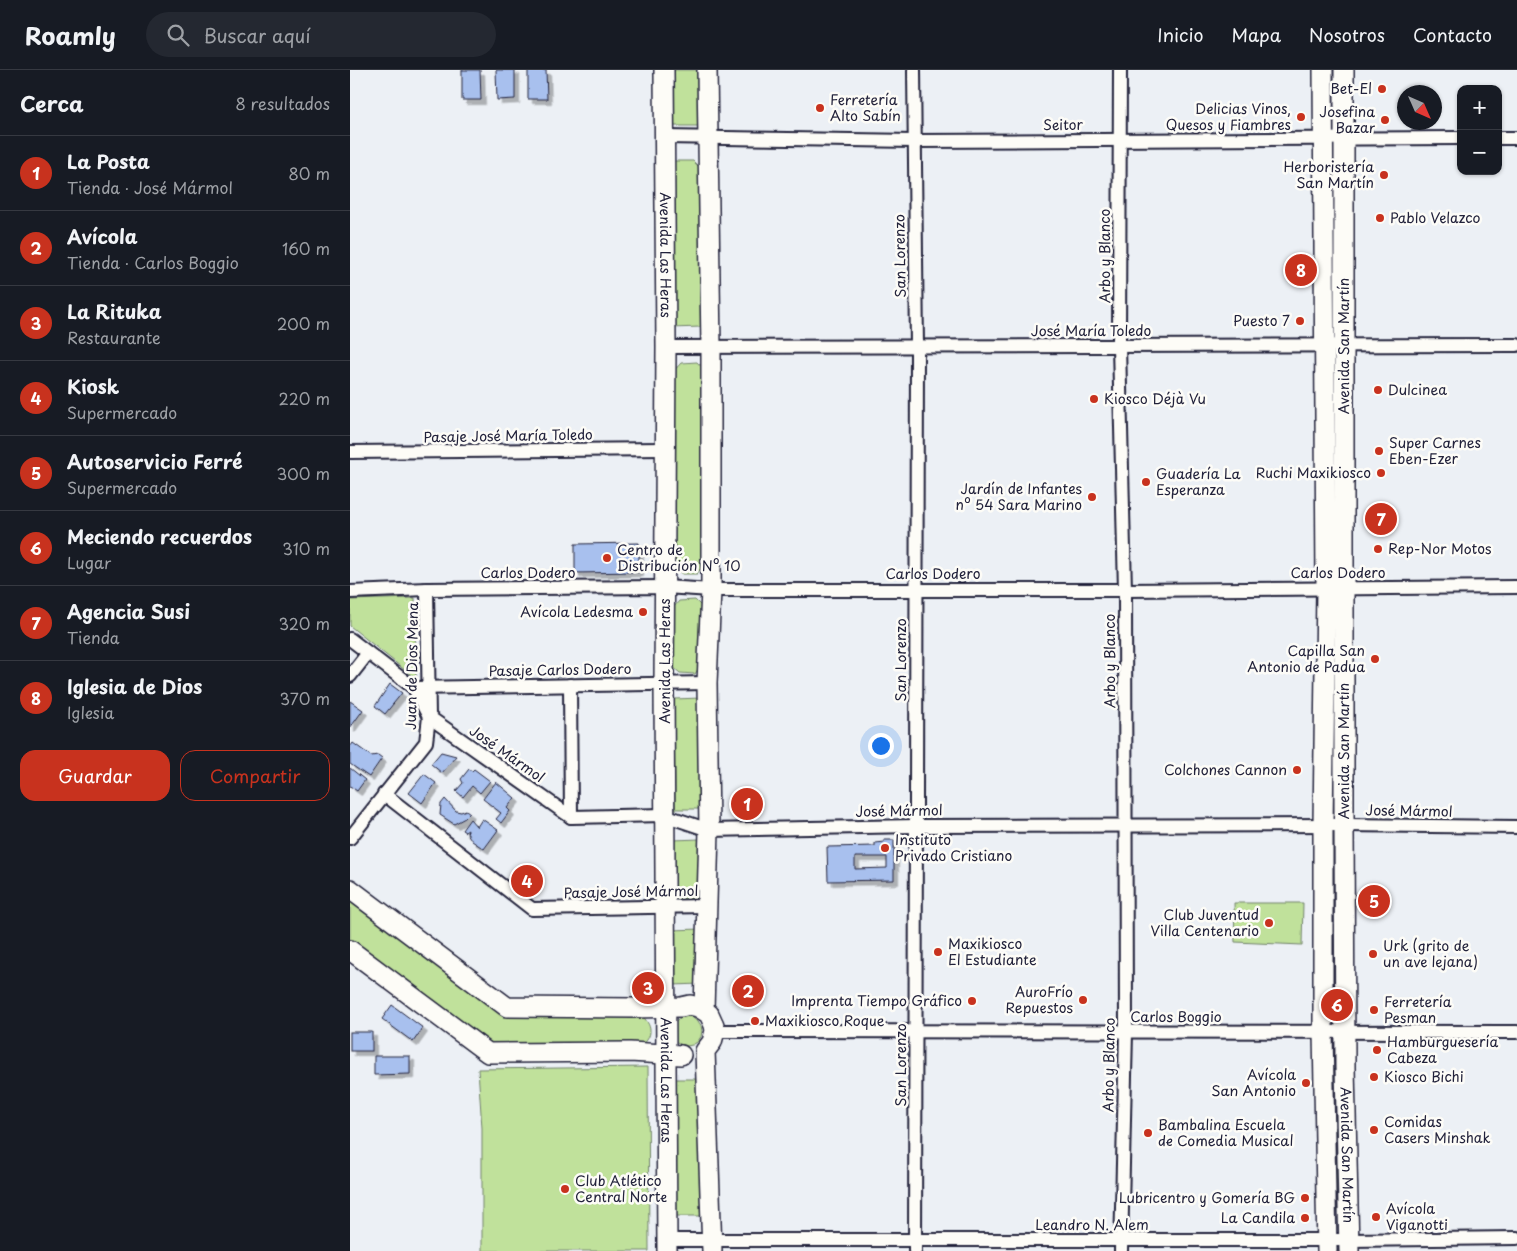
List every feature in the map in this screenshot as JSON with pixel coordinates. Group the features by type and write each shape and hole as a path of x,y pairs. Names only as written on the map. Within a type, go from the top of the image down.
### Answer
{"main road":[{"name":"Avenida Las Heras","path":"664,70 666,347 664,815 665,907 671,1031 667,1246"},
{"path":"350,889 507,1007 671,1031 696,1056 705,1051 712,1042 707,906 707,683 711,590 707,70"},
{"name":"Avenida San Martín","path":"1323,70 1324,345 1344,825 1349,1246"},
{"name":"Avenida San Martín","path":"1327,1246 1323,1032 1323,825 1345,345 1344,70"},
{"path":"350,950 488,1053 630,1052 671,1031 690,1006 710,1020"},
{"path":"705,1051 712,1246"}],"street":[{"name":"San Lorenzo","path":"914,70 916,348 915,1246"},
{"name":"Arbo y Blanco","path":"1120,70 1119,346 1125,590 1126,1032 1121,1245"},
{"name":"Seitor","path":"665,137 914,141 1457,138"},
{"path":"1502,138 1517,138"},
{"name":"José María Toledo","path":"666,347 916,348 1517,345"},
{"name":"Pasaje José María Toledo","path":"350,452 665,449"},
{"name":"Carlos Dodero","path":"350,592 428,589 665,587 711,590 1125,590 1517,587"},
{"name":"Juan de Dios Mena","path":"350,838 426,742 429,717 428,589"},
{"name":"José Mármol","path":"350,639 414,688 429,717 571,818 664,815 708,830 916,826 1344,825 1517,827"},
{"path":"350,676 368,653"},
{"name":"Pasaje Carlos Dodero","path":"414,688 707,683"},
{"path":"570,685 571,818"},
{"name":"Pasaje José Mármol","path":"384,794 532,909 707,906"},
{"name":"Carlos Boggio","path":"710,1020 916,1032 1517,1032"},
{"name":"Leandro N. Alem","path":"667,1246 1349,1246 1517,1238"}],"green space":[{"path":"674,70 700,70 700,126 674,126"},
{"path":"674,161 693,161 700,168 701,327 671,328 669,172"},
{"path":"697,362 706,372 704,563 697,574 682,574 672,566 672,373 681,363"},
{"path":"415,598 416,679 350,626 350,600"},
{"path":"695,600 702,607 700,666 695,674 680,673 673,667 673,608 679,601"},
{"path":"701,698 702,809 675,809 674,699"},
{"path":"700,839 701,898 673,899 673,840"},
{"path":"1328,845 1337,845 1340,1008 1331,1008"},
{"path":"350,898 503,1013 642,1016 650,1028 649,1036 640,1047 501,1046 484,1043 350,942"},
{"name":"Club Juventud Villa Centenario","path":"1234,903 1303,903 1302,945 1235,942"},
{"path":"700,929 700,984 673,985 672,930"},
{"path":"687,1016 698,1020 702,1031 698,1042 687,1046 676,1042 672,1031 676,1020"},
{"path":"1330,1049 1338,1049 1340,1212 1332,1212"},
{"name":"Club Atlético Central Norte","path":"648,1067 649,1251 482,1251 482,1128 478,1069"},
{"path":"674,1079 699,1079 701,1216 676,1216"}],"building":[{"path":"462,70 480,70 481,100 462,100"},
{"path":"496,70 515,70 515,99 497,100"},
{"path":"528,70 546,70 547,99 528,99"},
{"name":"Centro de Distribución Nº 10","path":"639,543 639,572 575,573 575,544"},
{"path":"390,684 402,693 385,714 375,706"},
{"path":"350,701 363,710 350,728"},
{"path":"353,743 371,756 378,755 382,758 369,777 350,764 350,747"},
{"path":"441,752 456,756 442,773 431,764"},
{"path":"350,768 365,780 357,791 350,786"},
{"path":"469,769 472,771 474,769 490,781 480,793 472,786 463,797 456,791 463,783 461,779"},
{"path":"424,774 436,783 422,803 409,793"},
{"path":"496,782 515,798 507,808 510,811 501,823 496,819 501,813 483,799"},
{"path":"445,799 456,811 466,810 470,813 454,824 440,815 441,804"},
{"path":"470,819 477,827 482,819 498,830 484,849 472,841 467,833 468,830 465,832 462,830"},
{"path":"884,840 894,840 894,880 828,881 827,847 875,846 875,843 884,842","holes":["855,857 887,857 887,868 855,869"]},
{"path":"392,1005 423,1028 413,1042 382,1019"},
{"path":"350,1032 372,1032 372,1051 350,1051"},
{"path":"374,1056 410,1056 410,1074 374,1075"}],"place":[{"name":"Bet-El","path":"1382,89"},
{"name":"Ferretería Alto Sabín","path":"820,108"},
{"name":"Delicias Vinos, Quesos y Fiambres","path":"1301,117"},
{"name":"Josefina Bazar","path":"1385,120"},
{"name":"Herboristería San Martín","path":"1384,175"},
{"name":"Pablo Velazco","path":"1380,218"},
{"name":"Iglesia de Dios","path":"1301,270"},
{"name":"Puesto 7","path":"1300,321"},
{"name":"Dulcinea","path":"1378,390"},
{"name":"Kiosco Déjà Vu","path":"1094,399"},
{"name":"Super Carnes Eben-Ezer","path":"1379,451"},
{"name":"Ruchi Maxikiosco","path":"1381,473"},
{"name":"Guadería La Esperanza","path":"1146,482"},
{"name":"Jardín de Infantes nº 54 Sara Marino","path":"1092,497"},
{"name":"Agencia Susi","path":"1381,519"},
{"name":"Rep-Nor Motos","path":"1378,549"},
{"name":"Centro de Distribución Nº 10","path":"607,558"},
{"name":"Avícola Ledesma","path":"643,612"},
{"name":"Capilla San Antonio de Padua","path":"1375,659"},
{"name":"Colchones Cannon","path":"1297,770"},
{"name":"La Posta","path":"747,804"},
{"name":"Instituto Privado Cristiano","path":"885,848"},
{"name":"Kiosk","path":"527,881"},
{"name":"Autoservicio Ferré","path":"1374,901"},
{"name":"Club Juventud Villa Centenario","path":"1269,923"},
{"name":"Maxikiosco El Estudiante","path":"938,952"},
{"name":"Urk (grito de un ave lejana)","path":"1373,954"},
{"name":"La Rituka","path":"648,988"},
{"name":"Avícola","path":"748,991"},
{"name":"AuroFrío Repuestos","path":"1083,1000"},
{"name":"Imprenta Tiempo Gráfico","path":"972,1001"},
{"name":"Meciendo recuerdos","path":"1337,1005"},
{"name":"Ferretería Pesman","path":"1374,1010"},
{"name":"Maxikiosco Roque","path":"755,1021"},
{"name":"Hamburguesería Cabeza","path":"1377,1050"},
{"name":"Kiosco Bichi","path":"1374,1077"},
{"name":"Avícola San Antonio","path":"1306,1083"},
{"name":"Comidas Casers Minshak","path":"1374,1130"},
{"name":"Bambalina Escuela de Comedia Musical","path":"1148,1133"},
{"name":"Club Atlético Central Norte","path":"565,1189"},
{"name":"Lubricentro y Gomería BG","path":"1305,1198"},
{"name":"Avícola Viganotti","path":"1376,1217"},
{"name":"La Candila","path":"1305,1218"}]}
